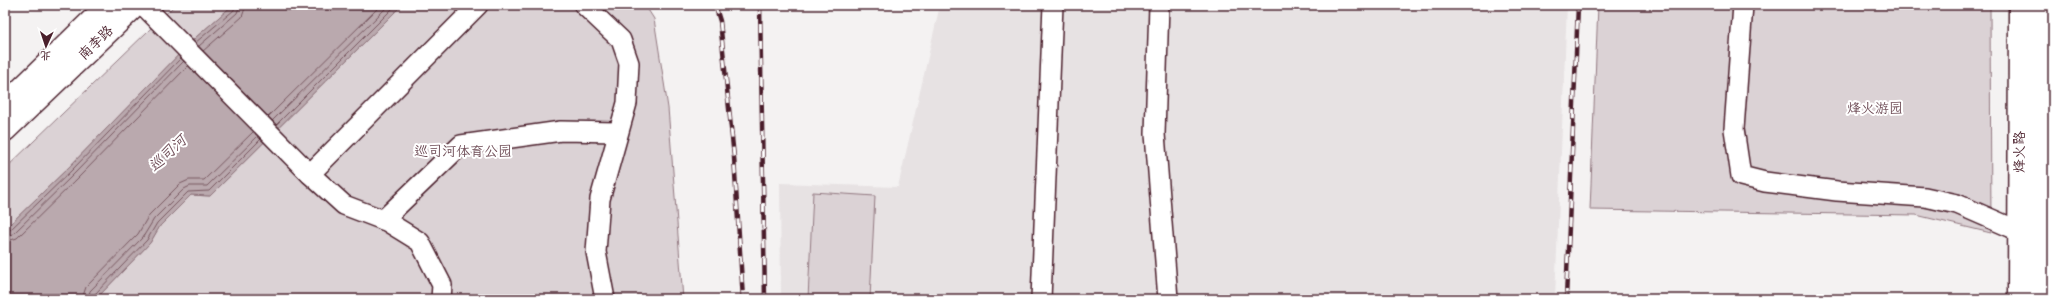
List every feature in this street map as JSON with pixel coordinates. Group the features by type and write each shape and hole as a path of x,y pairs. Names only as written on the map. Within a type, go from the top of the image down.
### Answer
{"main road":[{"name":"南李路","path":"5,105 108,5"},
{"name":"南李路","path":"5,130 136,5"},
{"name":"烽火路","path":"2020,5 2020,299"},
{"name":"烽火路","path":"2040,299 2041,5"}],"lane":[{"path":"143,5 310,174 344,205 383,220 420,242 442,285 441,299"},
{"path":"310,174 478,5"},
{"path":"584,5 621,40 630,63 626,103 600,199 596,252 605,299"},
{"path":"1040,299 1053,5"},
{"path":"1159,5 1155,134 1168,299"},
{"path":"1743,5 1734,130 1742,176 1765,182 1830,190 1925,197 1957,204 2020,230"},
{"path":"383,220 461,145 561,131 618,132"}],"shaded area":[{"path":"940,5 1567,5 1555,299 781,299 780,183 898,187"}],"green space":[{"path":"175,5 233,5 195,38 69,167 5,229 5,169"},
{"name":"巡司河体育公园","path":"402,5 645,5 654,19 668,108 683,299 96,299 150,243 160,226 191,195 210,196"},
{"name":"烽火游园","path":"1598,5 1990,5 1991,233 1916,215 1590,210"},
{"path":"813,192 875,196 870,299 808,299"}],"water":[{"name":"巡司河","path":"233,5 402,5 210,196 191,195 160,226 150,243 96,299 5,299 5,229 69,167 195,38"}],"railway":[{"path":"715,5 720,21 734,157 743,299"},
{"path":"760,5 765,299"},
{"path":"1566,299 1578,5"}]}
